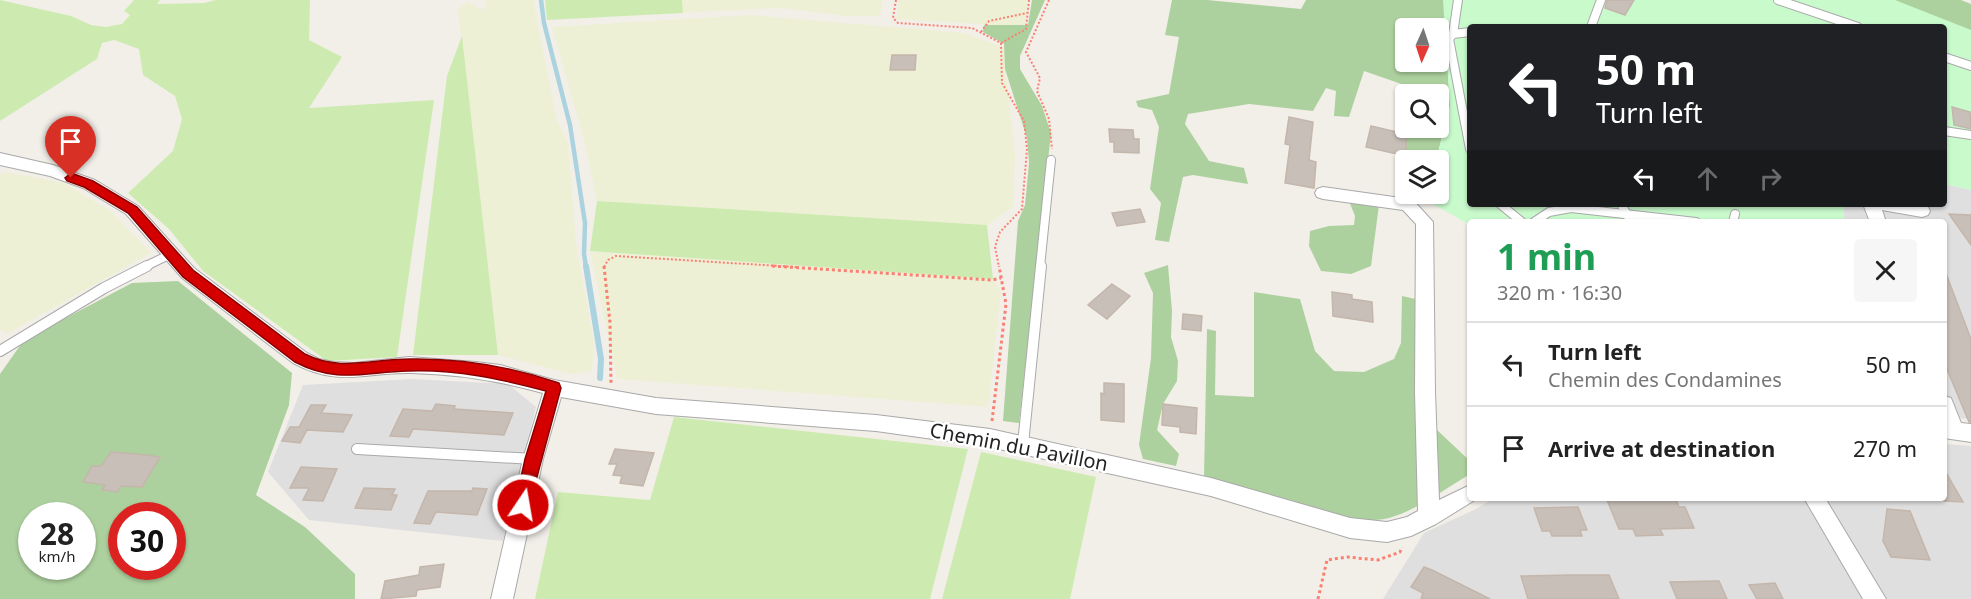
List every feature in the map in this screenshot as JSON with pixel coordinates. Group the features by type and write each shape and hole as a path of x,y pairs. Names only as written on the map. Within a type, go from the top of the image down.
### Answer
{"street":[{"name":"Chemin du Pavillon","path":"0,159 53,171 88,184 132,210 188,273 300,358 315,366 354,371 409,365 476,370 500,373 554,388 656,406 876,423 990,438 1211,487 1350,528 1387,532 1411,526 1467,496"},
{"path":"1323,194 1408,206 1425,222 1425,392 1429,516"},
{"path":"1899,207 1922,211"},
{"path":"502,599 533,459 554,388"},
{"path":"1947,411 1956,432"},
{"path":"1816,501 1875,599"}],"lane":[{"path":"1458,0 1453,34 1449,39 1467,135"},
{"path":"1592,24 1601,0"},
{"path":"1778,0 1849,24"},
{"path":"1453,34 1467,32"},
{"path":"1947,58 1971,66"},
{"path":"1947,131 1971,135"},
{"path":"1023,444 1051,160"},
{"path":"1504,207 1518,219"},
{"path":"1538,219 1549,212 1566,207"},
{"path":"1574,207 1628,218 1645,219"},
{"path":"0,351 104,288 171,254"},
{"path":"357,449 533,459"}],"path":[{"path":"896,0 893,18 898,23 955,26 981,32 1001,43"},
{"path":"1001,43 1026,29 1029,0"},
{"path":"1049,0 1026,52 1040,78 1037,91 1045,105 1053,136 1051,160"},
{"path":"981,32 985,22 989,19 1015,18 1027,13"},
{"path":"990,438 1006,304 995,247 1000,232 1022,209 1027,149 1024,121 1002,83 1001,43"},
{"path":"609,398 612,368 604,266 608,260 616,256 992,280 1001,278"},
{"path":"1318,599 1327,560 1347,557 1378,560 1400,552 1411,526"}],"shaded area":[{"path":"1947,185 1971,190 1971,419 1947,417 1947,219 1841,219 1842,207 1947,207"},
{"path":"412,379 508,384 536,407 503,541 309,520 268,472 303,385"},
{"path":"1947,444 1971,446 1971,599 1383,599 1424,533 1489,501 1947,501"}],"green space":[{"path":"0,0 71,16 91,25 106,27 122,24 130,15 124,11 134,0 160,0 157,4 204,3 216,0 310,0 309,40 342,57 309,108 434,100 397,357 327,361 203,271 169,229 128,193 173,151 182,119 175,96 143,75 139,49 114,40 102,43 97,59 0,121"},
{"path":"485,0 533,0 557,120 568,142 576,244 594,343 592,371 571,374 498,355 458,8 469,2 481,10 486,6"},
{"path":"545,0 682,0 683,13 547,20"},
{"path":"682,0 882,0 880,16 844,16 781,8 683,13"},
{"path":"899,0 1028,0 1025,27 896,19"},
{"path":"1032,0 1045,0 1020,56 1020,69 1042,106 1051,133 1019,423 1003,421 1018,221 1025,205 1029,163 1027,138 1005,69 1004,44 983,32 984,25 1028,25"},
{"path":"1172,0 1207,0 1301,9 1306,0 1447,0 1452,21 1449,21 1449,18 1395,18 1395,72 1448,72 1449,84 1401,84 1364,71 1349,117 1334,116 1336,91 1326,88 1313,111 1249,104 1188,114 1185,124 1209,161 1244,168 1248,184 1193,175 1183,177 1169,242 1155,240 1161,203 1150,189 1159,127 1152,110 1138,107 1136,101 1169,94 1179,37 1165,35"},
{"path":"1443,0 1895,0 1971,30 1971,190 1947,185 1947,24 1467,24 1467,207 1844,207 1844,219 1467,219 1467,223 1433,204 1449,204 1449,150 1439,150 1442,138 1449,138 1449,18 1444,18"},
{"path":"1832,0 1961,0 1971,4 1971,36 1947,27 1947,24 1939,24 1891,6"},
{"path":"750,15 964,33 1003,47 1015,155 1013,207 987,225 597,201 584,140 552,27"},
{"path":"462,36 498,355 413,355 447,76"},
{"path":"1402,138 1442,138 1439,150 1400,148"},
{"path":"5,172 64,183 112,212 151,253 8,333 0,330 0,174"},
{"path":"597,201 987,225 993,279 590,251"},
{"path":"1349,201 1379,205 1371,266 1351,274 1321,271 1309,246 1310,231 1329,226 1354,225 1355,216"},
{"path":"590,251 993,279 1001,292 988,407 617,379"},
{"path":"1168,265 1172,311 1171,337 1178,361 1177,381 1163,404 1157,430 1179,454 1176,466 1143,459 1139,445 1151,358 1153,293 1144,273"},
{"path":"178,281 292,373 289,405 256,495 305,527 355,574 355,599 0,599 0,374 24,340 132,283"},
{"path":"1254,292 1300,299 1315,351 1334,371 1364,372 1394,359 1401,343 1402,296 1420,300 1421,415 1467,458 1467,476 1410,510 1389,518 1372,520 1325,513 1204,477 1207,329 1216,331 1215,395 1254,397"},
{"path":"674,417 968,449 930,599 535,599 558,492 650,500"},
{"path":"981,452 1096,477 1070,599 942,599"}],"building":[{"path":"1607,0 1634,0 1625,15 1605,8"},
{"path":"892,55 916,55 915,70 890,70"},
{"path":"1952,107 1970,112 1971,129 1954,125"},
{"path":"1289,117 1313,122 1309,160 1316,162 1314,188 1285,183 1290,145 1285,144"},
{"path":"1371,126 1395,131 1395,138 1406,138 1406,150 1395,150 1395,154 1366,147"},
{"path":"1109,129 1133,130 1134,139 1139,139 1139,153 1114,152 1114,142 1110,142"},
{"path":"1140,209 1145,222 1117,226 1112,213"},
{"path":"1949,214 1971,215 1971,245"},
{"path":"1947,276 1971,339 1971,422 1969,422 1947,369"},
{"path":"1112,284 1130,296 1107,319 1088,305"},
{"path":"1332,292 1352,295 1352,299 1372,302 1373,322 1333,316"},
{"path":"1183,314 1202,316 1201,331 1182,329"},
{"path":"1104,383 1124,384 1124,422 1101,420 1101,393 1104,394"},
{"path":"436,404 455,406 454,409 513,413 504,435 413,429 409,437 390,436 403,409 432,411"},
{"path":"1163,404 1197,408 1196,434 1180,432 1180,427 1162,425"},
{"path":"311,405 326,405 321,413 352,415 343,432 307,430 300,443 282,441 290,427 299,427"},
{"path":"615,449 654,453 643,486 620,483 622,476 613,475 617,464 609,464"},
{"path":"111,452 160,457 142,487 121,486 117,492 102,490 105,485 83,482 92,466 101,466"},
{"path":"301,467 337,469 323,501 303,500 309,488 290,488"},
{"path":"1947,474 1963,502 1944,501 1947,501"},
{"path":"364,488 395,489 392,495 397,495 391,510 355,508"},
{"path":"473,488 487,489 477,515 436,512 430,524 414,523 428,491 472,491"},
{"path":"1607,501 1677,501 1679,507 1685,507 1694,528 1660,529 1663,535 1636,536 1633,529 1619,529"},
{"path":"1578,507 1587,530 1580,530 1582,536 1552,536 1550,531 1542,531 1534,508"},
{"path":"1887,509 1910,511 1930,560 1891,557 1883,541"},
{"path":"444,564 440,587 417,590 416,596 381,599 385,581 419,575 420,567"},
{"path":"1424,567 1490,599 1421,599 1423,593 1411,587"},
{"path":"1609,575 1619,599 1528,599 1521,576"},
{"path":"1719,581 1727,599 1677,599 1670,582"},
{"path":"1775,583 1783,599 1757,599 1749,585"}],"waterway":[{"path":"541,0 544,23 570,125 585,223 586,267"},
{"path":"586,266 601,359 600,378"}],"route":[{"path":"71,178 88,184 132,210 188,273 300,358 315,366 354,371 409,365 476,370 500,373 554,388 533,459 523,505"}]}
